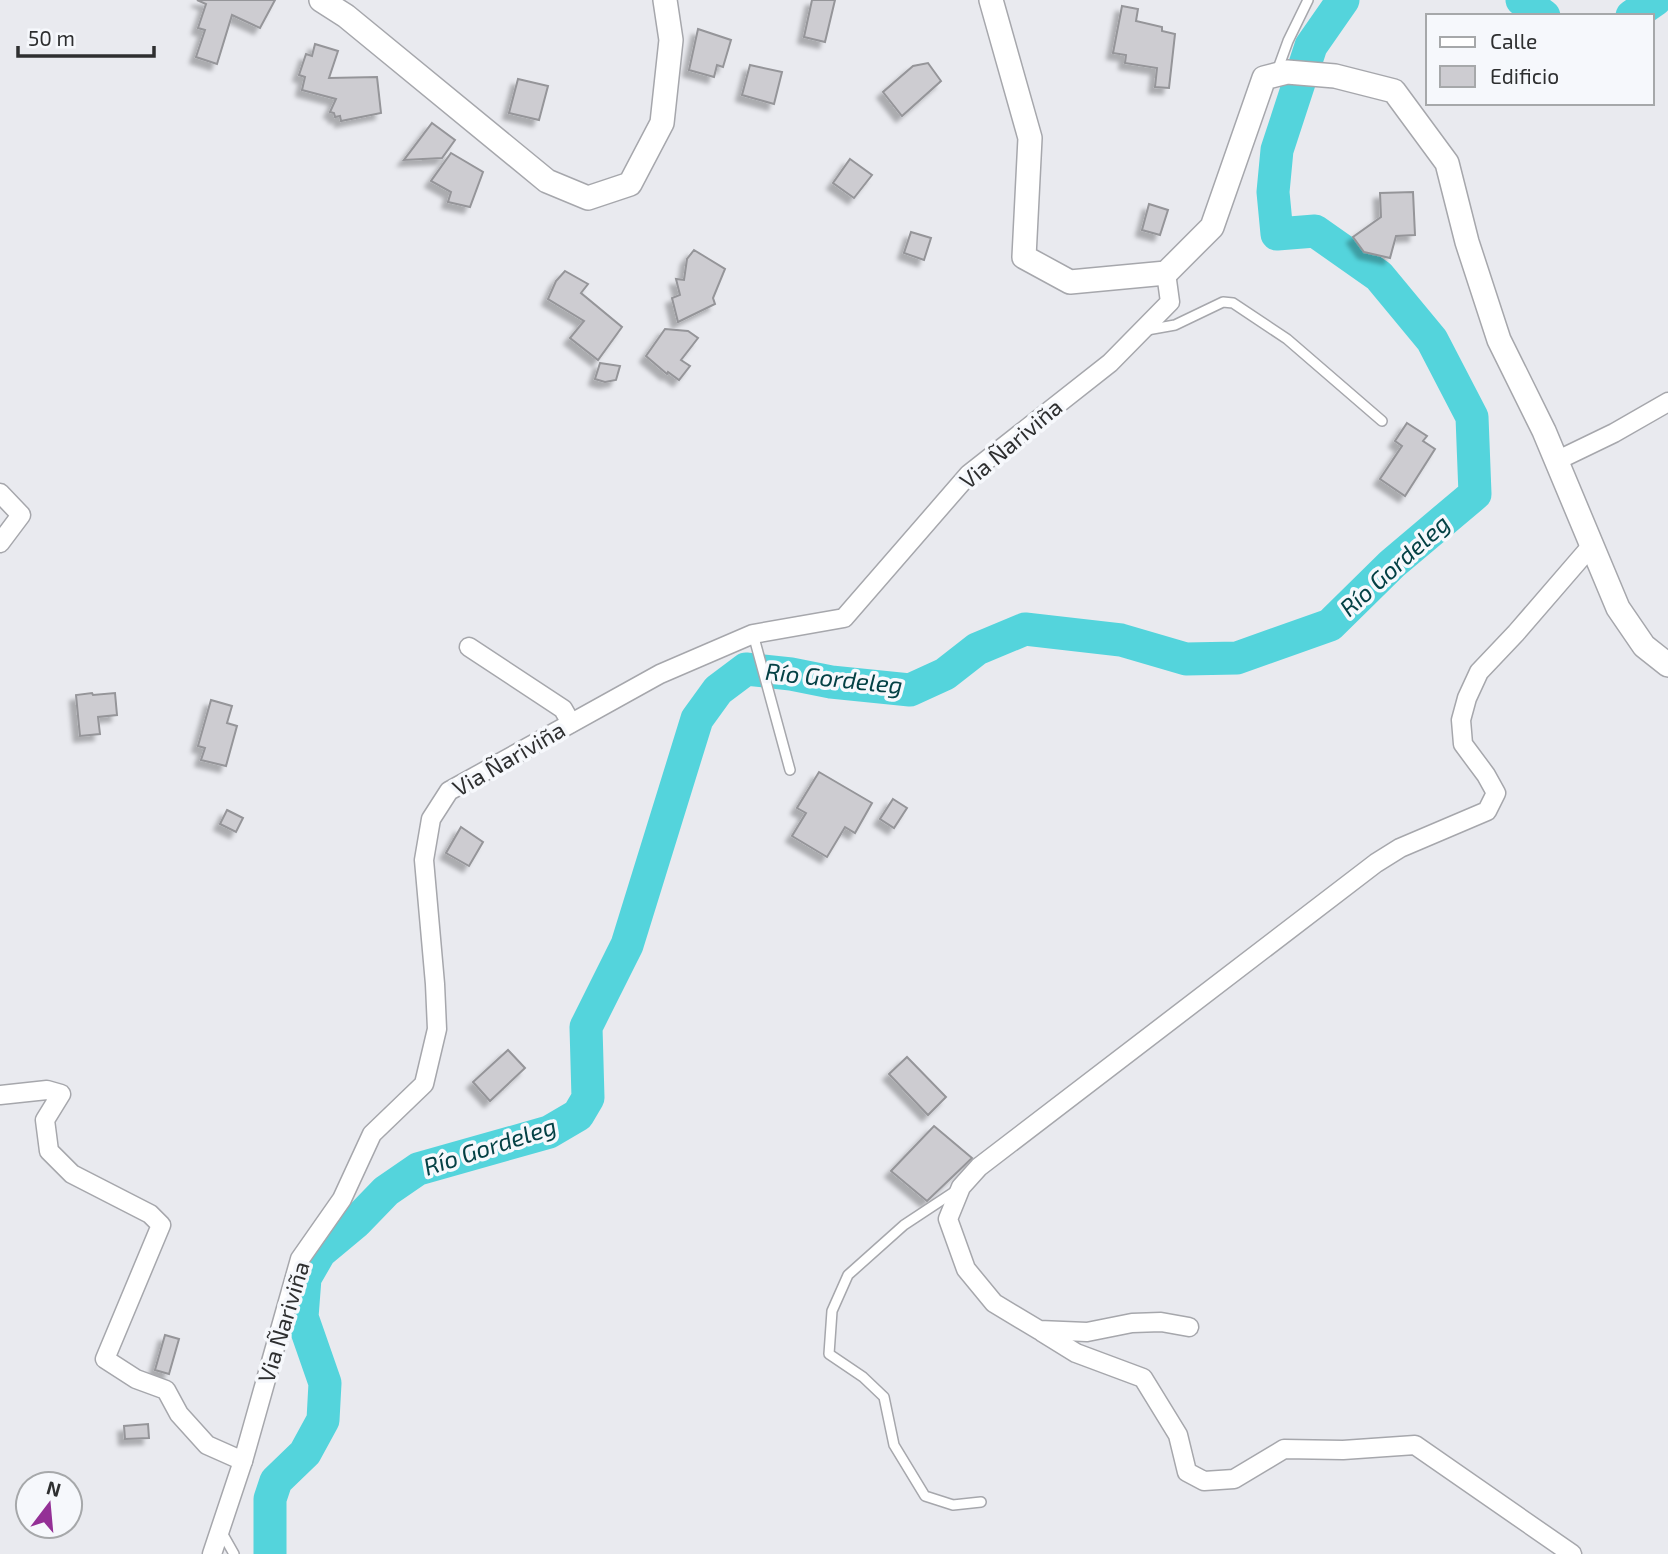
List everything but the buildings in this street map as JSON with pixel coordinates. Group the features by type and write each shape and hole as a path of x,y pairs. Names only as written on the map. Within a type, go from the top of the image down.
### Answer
{"street":[{"path":"321,0 346,16 547,181 588,198 630,184 662,123 671,40 665,0"},
{"path":"991,0 1030,138 1024,257 1070,282 1166,273 1212,227 1264,78 1282,74 1335,76 1394,91 1447,163 1467,242 1499,340 1556,461 1618,608 1644,646 1668,665"},
{"name":"Via Ñariviña","path":"212,1554 243,1461 300,1259 342,1199 372,1134 424,1084 437,1029 424,860 431,819 449,791 660,674 753,634 844,618 969,474 1110,363 1170,302 1166,273"},
{"path":"1556,461 1614,433 1668,402"},
{"path":"0,493 21,515 0,543"},
{"path":"1572,1554 1415,1445 1343,1450 1284,1449 1234,1479 1204,1481 1187,1472 1178,1435 1143,1378 1076,1353 994,1303 965,1269 948,1219 961,1187 979,1167 1124,1058 1345,885 1400,848 1487,811 1496,793 1463,744 1461,720 1467,698 1479,672 1592,545"},
{"path":"469,647 562,709 571,723"},
{"path":"0,1095 47,1090 61,1094 45,1120 49,1151 72,1174 150,1214 161,1225 105,1359 136,1379 166,1390 179,1413 207,1444 243,1461"},
{"path":"1039,1330 1087,1332 1151,1322 1189,1327"}],"lane":[{"path":"1282,74 1288,41 1308,0"},
{"path":"1142,331 1175,325 1223,302 1233,303 1287,338 1382,421"},
{"path":"753,634 790,770"},
{"path":"961,1187 904,1225 848,1275 832,1311 829,1354 863,1377 884,1397 894,1446 925,1496 953,1505 981,1502"},
{"path":"221,1531 234,1554"}],"waterway":[{"name":"Río Gordeleg","path":"270,1554 270,1499 276,1481 305,1453 323,1420 325,1383 302,1317 305,1278 320,1252 356,1222 386,1191 418,1169 549,1132 578,1115 588,1098 586,1027 627,945 697,719 718,690 746,669 910,690 945,674 977,649 1025,629 1121,640 1186,659 1237,658 1330,625 1392,564 1475,494 1472,417 1432,340 1379,276 1315,231 1277,234 1273,192 1277,150 1311,46 1343,0"},
{"name":"Río Gordeleg","path":"1522,0 1541,14"},
{"name":"Río Gordeleg","path":"1635,14 1655,0"}]}
